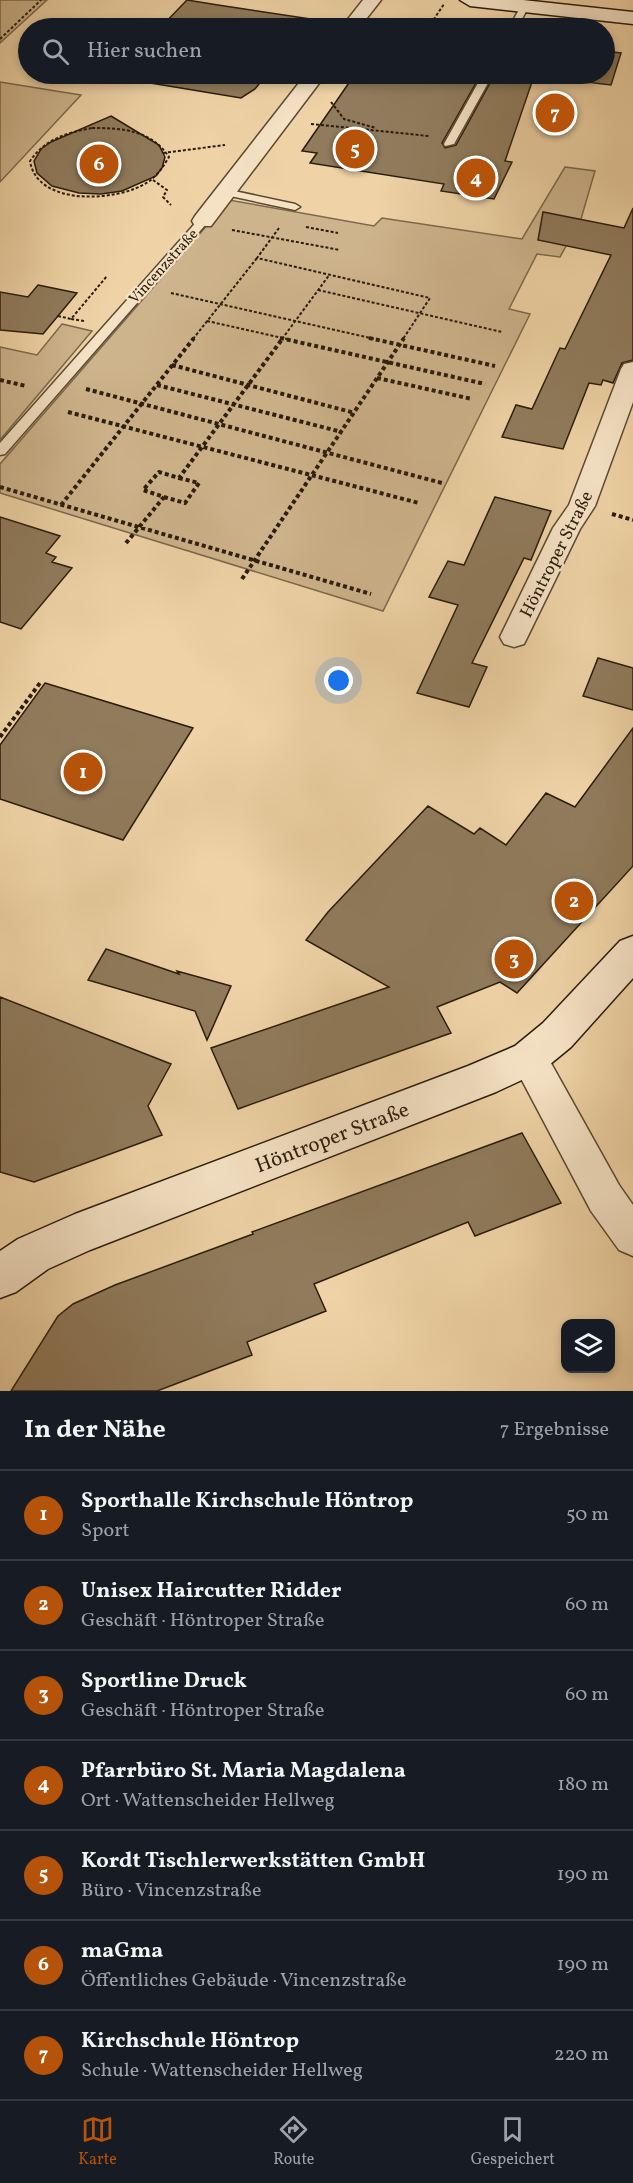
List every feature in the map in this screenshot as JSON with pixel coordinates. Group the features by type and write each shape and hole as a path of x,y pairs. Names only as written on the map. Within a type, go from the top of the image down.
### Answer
{"street":[{"path":"358,18 372,0"},
{"path":"470,0 633,18"},
{"name":"Vincenzstraße","path":"203,221 308,84"},
{"name":"Höntroper Straße","path":"514,638 567,528 582,506 633,369"},
{"name":"Höntroper Straße","path":"0,1277 33,1254 75,1235 482,1079 530,1058 557,1035 633,952"},
{"path":"530,1058 605,1198 633,1237"}],"lane":[{"path":"518,18 525,6"},
{"path":"450,142 482,84"},
{"path":"225,192 295,207"},
{"name":"Vincenzstraße","path":"0,451 203,221"}],"path":[{"path":"22,18 41,0"},
{"path":"435,18 441,8"},
{"path":"0,39 18,22"},
{"path":"331,95 331,105 344,118 382,130 450,142"},
{"path":"281,119 352,131 382,130"},
{"path":"92,128 120,128 144,133 162,144 169,157 166,168 153,180 124,193 78,195 49,187 33,174 30,161 38,148 67,133 92,128"},
{"path":"165,152 264,141"},
{"path":"153,180 167,190 163,197 171,205"},
{"path":"61,505 295,207"},
{"path":"231,230 340,250"},
{"path":"242,579 430,298 256,258"},
{"path":"179,478 330,274"},
{"path":"318,290 418,315 502,332"},
{"path":"161,291 495,366"},
{"path":"58,316 71,319"},
{"path":"207,321 485,384"},
{"path":"172,365 355,413"},
{"path":"377,378 472,399"},
{"path":"156,385 342,432"},
{"path":"85,389 442,483"},
{"path":"67,411 201,448 419,503"},
{"path":"159,472 179,478 200,483 185,503 144,490 159,472"},
{"path":"0,487 371,594"},
{"path":"126,543 164,497"},
{"path":"0,737 40,683"}],"shaded area":[{"path":"0,0 47,0 27,18 18,18 18,27 0,43"},
{"path":"0,82 81,95 0,182"},
{"path":"565,167 595,171 581,219 560,257 537,254 509,309 530,314 383,611 0,493 0,464 229,200 374,226 382,218 522,239"},
{"path":"62,324 92,331 0,440 0,347 37,355"}],"building":[{"path":"187,0 304,18 170,18"},
{"path":"615,52 621,53 615,72"},
{"path":"156,84 259,84 241,98"},
{"path":"348,84 475,84 442,143 445,148 456,145 490,84 531,84 505,161 512,162 494,199 441,191 444,184 310,163 317,153 302,151"},
{"path":"111,116 159,145 165,157 162,168 156,176 122,191 101,194 79,193 52,186 37,173 34,161 41,149 51,142"},
{"path":"633,208 633,360 622,363 613,383 603,380 601,385 589,383 563,449 502,437 516,405 532,409 560,348 565,349 611,255 538,240 543,212 624,228"},
{"path":"38,285 77,293 43,334 0,330 0,292 28,297"},
{"path":"495,497 551,511 531,560 524,558 472,663 487,667 469,707 417,693 458,605 429,597 448,561 464,565"},
{"path":"0,517 60,536 46,553 56,557 52,562 72,568 21,629 0,622"},
{"path":"598,658 633,668 633,710 583,696"},
{"path":"45,683 193,728 123,840 0,799 0,745"},
{"path":"633,728 633,866 517,993 500,982 437,1007 451,1033 238,1109 211,1048 389,987 306,940 328,912 428,806 474,834 480,828 506,845 546,793 575,807"},
{"path":"106,949 179,974 177,971 231,986 207,1040 195,1011 88,980"},
{"path":"0,997 171,1064 148,1106 162,1135 34,1182 0,1172"},
{"path":"522,1133 561,1203 475,1236 468,1222 314,1284 326,1311 247,1342 252,1355 157,1391 11,1391 58,1316 73,1304 115,1285 253,1234 252,1232"}],"place":[{"name":"Kirchschule Höntrop","path":"555,113"},
{"name":"Kordt Tischlerwerkstätten GmbH","path":"355,149"},
{"name":"maGma","path":"99,164"},
{"name":"Pfarrbüro St. Maria Magdalena","path":"476,178"},
{"name":"Sporthalle Kirchschule Höntrop","path":"83,772"},
{"name":"Unisex Haircutter Ridder","path":"574,901"},
{"name":"Sportline Druck","path":"514,959"}]}
